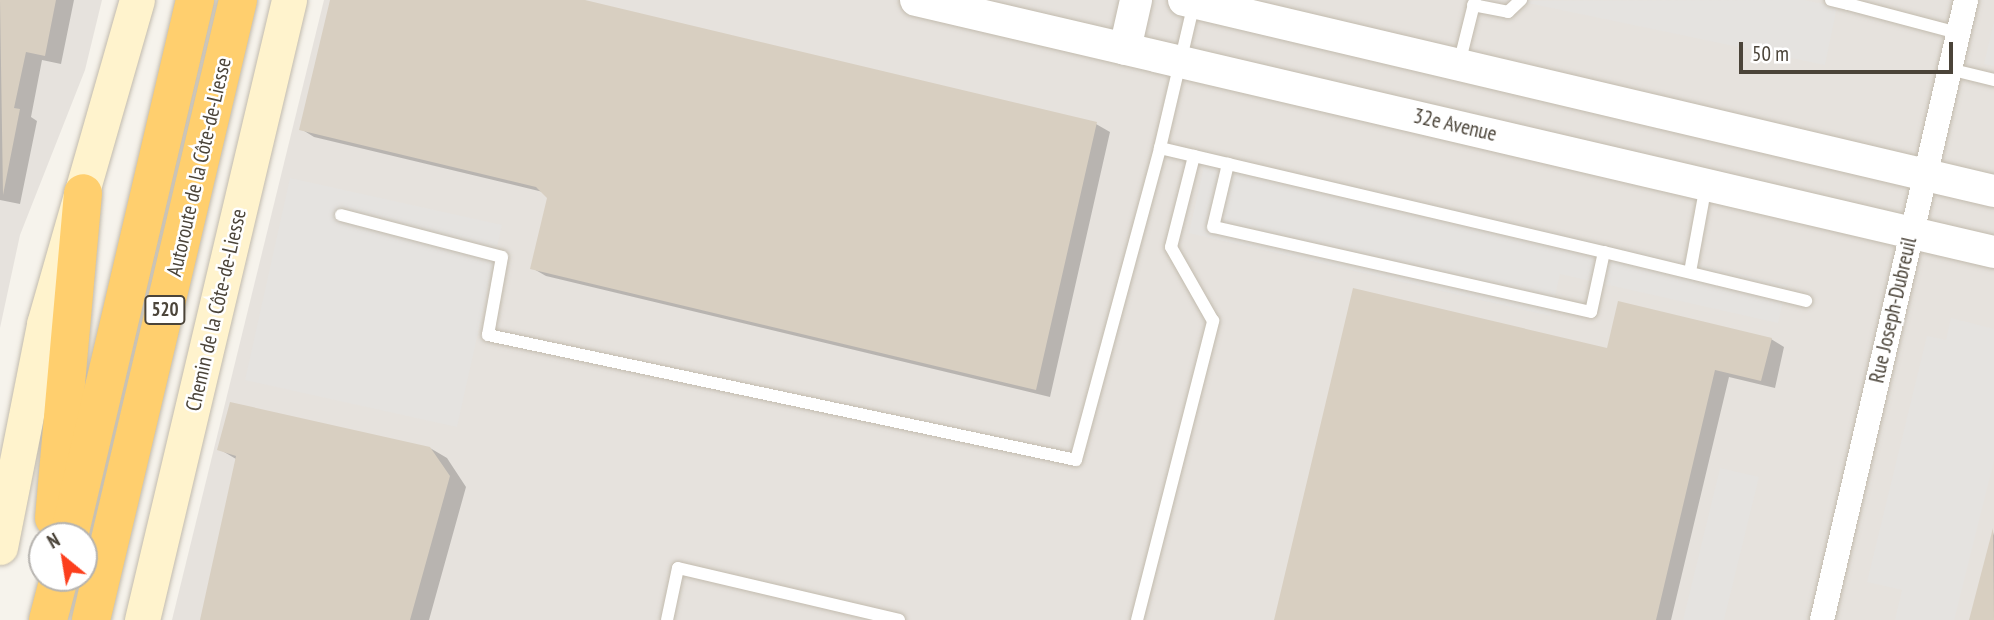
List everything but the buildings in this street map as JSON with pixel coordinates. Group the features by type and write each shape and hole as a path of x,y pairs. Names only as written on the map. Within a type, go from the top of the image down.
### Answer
{"highway":[{"name":"Autoroute de la Côte-de-Liesse","path":"72,522 195,0"},
{"name":"Autoroute de la Côte-de-Liesse","path":"91,620 238,0"},
{"path":"53,522 83,192"},
{"path":"47,620 48,592"},
{"path":"47,620 55,592"}],"main road":[{"path":"0,547 41,338 137,0"},
{"name":"Chemin de la Côte-de-Liesse","path":"142,620 289,0"}],"street":[{"name":"32e Avenue","path":"916,0 1994,252"},
{"path":"1125,49 1136,0"},
{"name":"Rue Joseph-Dubreuil","path":"1822,620 1966,0"},
{"path":"1189,1 1994,191"}],"lane":[{"path":"1459,66 1474,3 1508,12 1521,0"},
{"path":"1831,0 1849,2 1958,33"},
{"path":"341,215 502,257 488,335 1076,460 1160,148 1181,62 1189,1"},
{"path":"1949,69 1994,80"},
{"path":"1160,148 1806,301"},
{"path":"1137,620 1213,321 1171,247 1194,156"},
{"path":"1228,164 1213,227 1591,312 1604,252"},
{"path":"1690,272 1707,184"},
{"path":"667,620 678,568 899,620"}],"shaded area":[{"path":"0,0 102,0 85,70 20,235 0,328"},
{"path":"324,0 1994,0 1994,620 172,620"},
{"path":"1804,0 1837,7 1825,65 1518,1"},
{"path":"1994,21 1994,66 1984,64"},
{"path":"1207,153 1787,285 1778,323 1560,274 1550,316 1189,233"},
{"path":"290,178 502,225 457,427 245,380"},
{"path":"1951,318 1994,329 1994,460 1954,620 1895,620 1902,590 1867,582 1927,336 1946,340"},
{"path":"1720,468 1759,477 1724,620 1683,620"}]}
